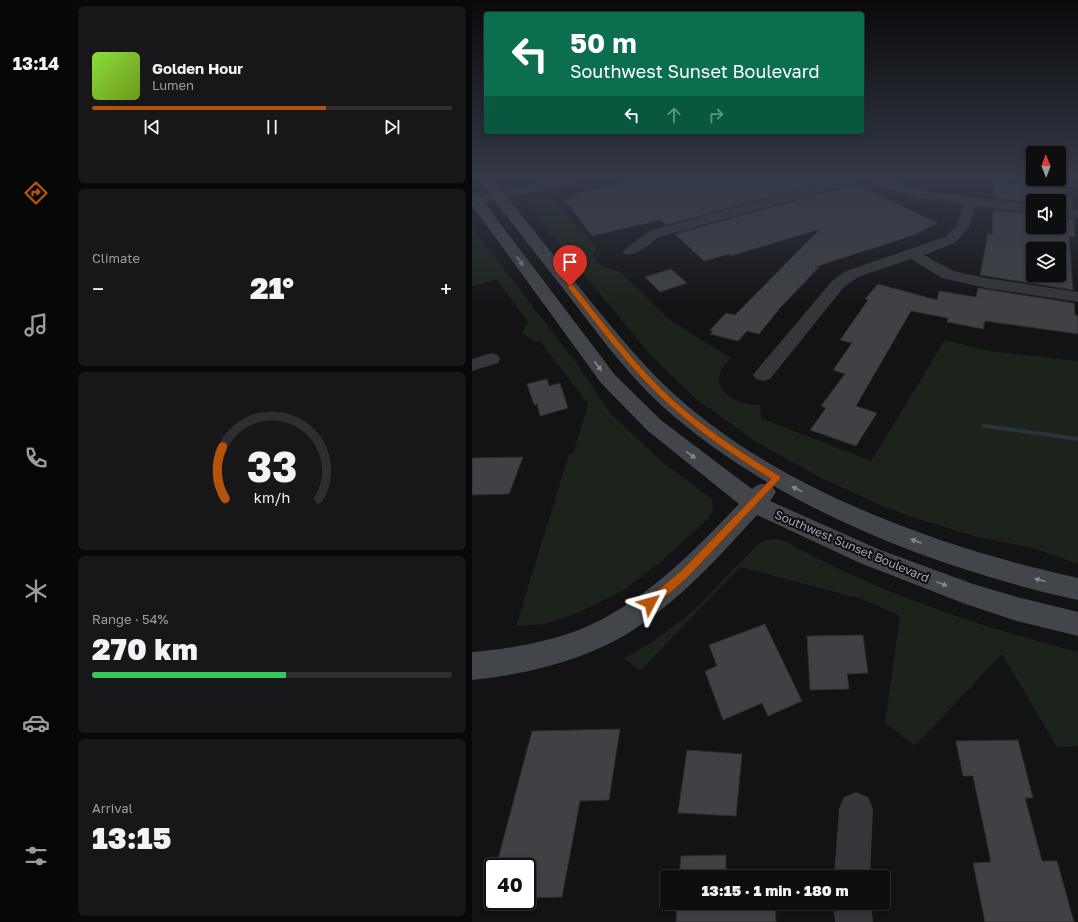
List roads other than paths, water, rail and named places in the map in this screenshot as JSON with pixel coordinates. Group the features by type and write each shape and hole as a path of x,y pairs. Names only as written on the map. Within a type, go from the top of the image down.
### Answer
{"main road":[{"name":"Southwest Sunset Boulevard","path":"489,221 608,379 655,426 684,450 754,502 773,513 869,556 965,592 1017,609 1078,624"},
{"path":"520,221 616,343 650,382 690,419 741,456 777,478 873,524 950,554 1025,576 1078,589"},
{"path":"472,667 504,663 537,656 564,648 614,627 638,612 684,574 777,478"}],"street":[{"path":"630,251 654,234 701,221"},
{"path":"763,375 838,284 852,274 950,240 962,227 964,221"},
{"path":"912,254 948,274 986,284 1078,297"},
{"path":"472,365 491,360"},
{"path":"852,870 856,809"},
{"path":"853,910 854,922"}],"waterway":[{"path":"985,426 1078,439"}]}
